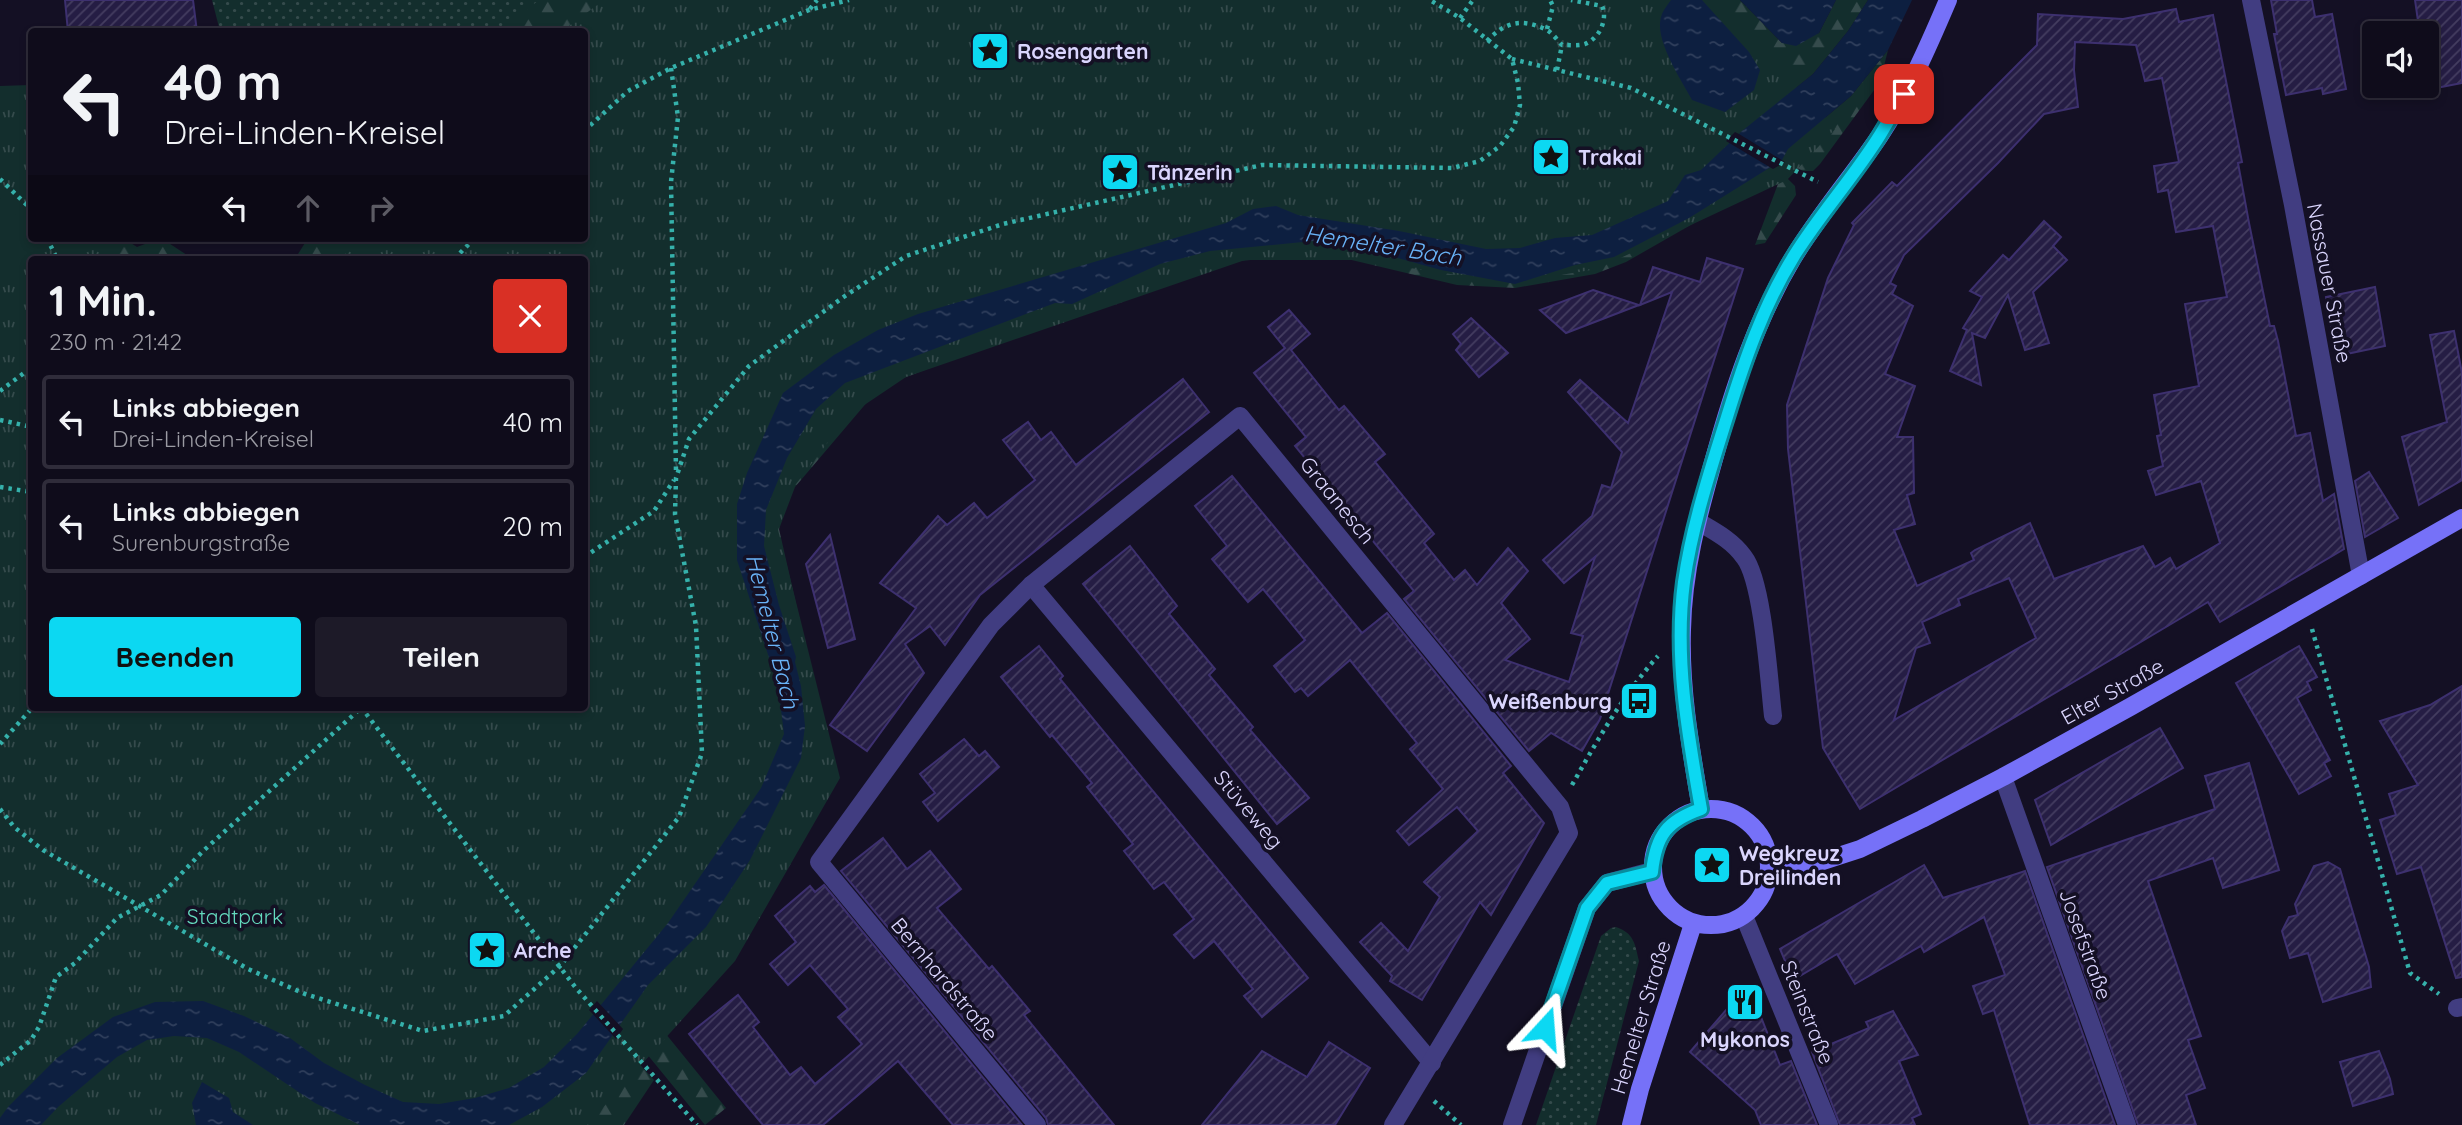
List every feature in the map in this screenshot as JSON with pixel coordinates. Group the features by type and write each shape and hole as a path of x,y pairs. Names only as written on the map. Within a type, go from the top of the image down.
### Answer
{"main road":[{"path":"1701,809 1685,702 1682,630 1684,583 1697,521 1742,368 1763,315 1793,258 1880,136 1920,61 1948,0"},
{"name":"Elter Straße","path":"1770,870 1820,862 1860,849 2003,777 2462,518"},
{"path":"1701,809 1727,810 1750,823 1765,844 1770,870 1766,887 1757,903 1744,916 1711,926 1693,923 1673,912 1658,894 1652,872 1654,850 1664,831 1681,816 1701,809"},
{"name":"Hemelter Straße","path":"1631,1125 1640,1088 1693,923"}],"street":[{"name":"Nassauer Straße","path":"2251,0 2293,205 2361,576"},
{"name":"Graanesch","path":"819,862 991,625 1031,585 1240,416 1560,807"},
{"path":"1697,521 1727,539 1746,558 1756,583 1773,716"},
{"name":"Stüveweg","path":"1031,585 1432,1063"},
{"name":"Josefstraße","path":"2003,777 2127,1125"},
{"path":"1393,1125 1569,833 1560,807"},
{"name":"Bernhardstraße","path":"819,862 1037,1125"},
{"path":"1512,1125 1587,908 1607,883 1652,872"},
{"name":"Steinstraße","path":"1744,916 1829,1125"}],"path":[{"path":"809,10 817,0"},
{"path":"588,127 628,91 671,68 809,10 849,0"},
{"path":"1430,0 1460,18 1512,59 1631,88 1792,168"},
{"path":"1460,18 1473,0"},
{"path":"1547,29 1553,6 1550,0"},
{"path":"1487,41 1500,28 1518,23 1547,29 1562,45 1586,44 1596,37 1604,23 1602,3 1571,0"},
{"path":"1557,70 1562,45"},
{"path":"588,554 654,511 676,478 689,439 749,366 905,256 1003,224 1262,165 1452,168 1480,161 1500,146 1514,127 1520,105 1512,59"},
{"path":"0,809 14,827 43,850 248,969 305,994 424,1031 504,1016 561,966 678,817 702,753 696,626 675,514 671,182 678,117 671,68"},
{"path":"0,179 28,206"},
{"path":"457,256 471,242"},
{"path":"0,391 28,370"},
{"path":"0,421 28,426"},
{"path":"0,487 28,491"},
{"path":"2306,607 2410,973 2460,1007"},
{"path":"1560,807 1606,724 1636,681 1682,630"},
{"path":"0,744 29,711"},
{"path":"0,1065 31,1040 40,1027 56,977 75,963 117,918 161,895 202,852 357,711"},
{"path":"364,711 576,988 697,1125"},
{"path":"1417,1087 1461,1125"}],"green space":[{"path":"212,0 541,0 505,28 219,28"},
{"path":"539,0 803,0 588,31 588,28 503,28"},
{"name":"Stadtpark","path":"604,0 1711,0 1836,128 1787,180 1597,269 1511,283 1356,260 1245,260 906,377 848,416 793,488 778,530 840,778 735,961 587,1125 0,1125 0,86 28,85 28,242 106,242 118,256 28,256 28,711 588,711 588,256 344,256 351,242 588,242 588,28 566,28"},
{"path":"1702,0 1740,0 1782,43 1819,33 1836,0 1868,0 1848,31 1813,74 1776,104"},
{"path":"1888,50 1880,82 1820,164 1813,171 1803,171 1791,165 1788,149 1851,96"},
{"path":"1784,175 1795,186 1796,195 1765,243 1755,245 1778,184 1766,182 1626,262 1595,274 1515,288 1457,285 1339,257 1306,254 1241,261 1189,271 1148,285 880,387 795,487 779,529 813,678 661,1028 726,1108 705,1125 642,1048 764,546 816,409 1160,264"},
{"path":"0,198 28,228 28,242 36,242 0,276"},
{"path":"54,242 129,242 137,247 150,242 167,242 188,256 63,256"},
{"path":"306,242 424,242 411,256 297,256"},
{"path":"1616,927 1630,936 1639,961 1596,1125 1536,1125 1601,936"},
{"path":"614,1036 654,1080 624,1125 509,1125"}],"water":[{"path":"1671,0 1702,0 1749,52 1760,70 1754,90 1725,112 1692,100 1669,58 1660,23"},
{"path":"1740,0 1836,0 1819,33 1796,46 1782,43"},
{"name":"Hemelter Bach","path":"1868,0 1912,0 1888,50 1851,96 1788,149 1782,160 1689,218 1614,257 1575,265 1515,284 1441,270 1358,247 1313,241 1210,251 1160,264 1072,304 1055,303 845,383 816,409 787,458 766,510 764,546 796,657 801,686 805,726 801,758 750,860 706,927 648,985 586,1073 542,1107 509,1125 360,1125 315,1103 239,1052 207,1038 174,1036 147,1040 117,1057 41,1125 0,1125 0,1118 8,1107 57,1058 113,1017 155,1002 203,1001 244,1016 290,1038 324,1063 403,1102 439,1104 475,1098 509,1088 544,1067 577,1034 668,923 761,788 784,734 778,685 737,560 737,504 747,473 783,393 834,355 878,330 918,314 1226,223 1253,209 1276,206 1298,215 1399,231 1486,249 1520,248 1555,238 1592,235 1668,201 1685,175 1701,170 1742,131 1813,74 1848,31"},
{"path":"202,1082 229,1098 233,1112 253,1125 196,1125 192,1103"}],"pier":[{"path":"1735,132 1785,162 1773,169 1726,141"},
{"path":"597,1001 623,1029 616,1039 589,1010"}],"building":[{"path":"65,0 193,0 196,28 68,28"},
{"path":"2271,0 2312,0 2315,17 2332,14 2346,89 2323,94 2322,88 2286,95 2274,34 2277,34"},
{"path":"2415,0 2462,0 2462,83 2439,87 2439,21 2418,21"},
{"path":"2176,9 2179,22 2213,15 2242,162 2238,163 2249,223 2270,326 2274,326 2278,341 2296,436 2310,433 2323,501 2334,494 2344,549 2220,622 2208,602 1860,809 1823,748 1788,449 1787,405 1828,278 1854,225 1852,223 1892,182 1897,186 2037,45 2038,14 2123,19","holes":["2075,42 2136,45 2145,81 2162,78 2179,162 2154,166 2158,192 2168,190 2176,232 2213,226 2227,297 2185,304 2199,386 2154,395 2161,435 2157,436 2163,466 2148,471 2156,495 2201,481 2220,543 2176,569 2170,558 2155,567 2143,546 2054,579 2030,523 1975,550 1971,553 1974,560 1917,586 1894,530 1915,524 1907,495 1914,493 1913,437 1897,437 1915,386 1885,374 1913,306 1892,294 1896,286 1890,283 1904,255 2044,114 2078,107 2074,70","2009,578 2036,638 1894,720 1916,648 1930,643 1922,622 1960,605 1958,599"]},
{"path":"2044,221 2061,237 2053,246 2067,260 2033,292 2049,343 2025,350 2008,295 1985,338 1972,333 1981,385 1950,371 1967,330 1963,328 1982,297 1970,291 2003,255 2009,260"},
{"path":"1707,258 1743,269 1600,719 1582,751 1551,733 1529,751 1404,599 1414,591 1295,446 1306,437 1254,373 1285,348 1268,327 1289,310 1310,334 1291,350 1339,410 1344,406 1385,454 1375,462 1434,534 1424,543 1454,580 1465,570 1477,585 1508,548 1528,571 1501,603 1530,639 1505,660 1569,682 1583,636 1571,633 1595,557 1564,583 1543,560 1592,516 1602,485 1611,488 1622,452 1568,392 1580,380 1628,423 1672,292 1640,305 1653,267 1700,282"},
{"path":"2375,287 2385,346 2337,356 2326,297"},
{"path":"1593,290 1639,305 1566,333 1540,310"},
{"path":"1471,318 1508,353 1479,377 1456,350 1461,344 1453,334"},
{"path":"2454,331 2462,373 2462,480 2419,505 2402,437 2447,422 2430,335"},
{"path":"1183,379 1209,412 980,595 945,645 930,626 905,644 924,673 867,751 830,725 916,608 880,583 938,516 947,525 974,503 987,518 1035,480 1003,440 1028,422 1041,440 1051,432 1076,465"},
{"path":"2369,472 2398,518 2365,537 2355,481"},
{"path":"1232,476 1362,633 1387,613 1511,766 1503,773 1544,823 1491,915 1480,902 1422,1000 1390,981 1392,976 1360,942 1381,923 1408,951 1440,897 1424,882 1478,831 1457,807 1409,845 1397,831 1443,789 1410,749 1417,743 1350,660 1308,696 1301,688 1295,692 1274,666 1305,640 1263,589 1248,602 1212,559 1227,546 1195,506"},
{"path":"830,535 855,639 828,648 806,564"},
{"path":"1130,546 1177,606 1169,614 1215,669 1209,675 1253,727 1250,730 1309,798 1277,824 1083,584"},
{"path":"1039,646 1063,676 1060,679 1308,978 1262,1017 1244,996 1253,989 1214,941 1194,958 1174,935 1194,919 1164,882 1154,889 1124,851 1133,844 1087,787 1092,783 1001,677"},
{"path":"2299,646 2317,677 2307,682 2311,690 2297,698 2330,760 2324,763 2331,776 2299,794 2236,683"},
{"path":"2462,686 2462,977 2456,978 2421,867 2397,874 2380,820 2396,815 2389,794 2418,785 2380,721 2430,705"},
{"path":"2160,728 2183,768 2051,845 2035,800"},
{"path":"964,739 979,756 985,751 999,767 938,821 923,802 935,793 920,774"},
{"path":"2249,763 2279,870 2223,888 2213,858 2148,881 2201,1036 2188,1040 2205,1088 2186,1095 2196,1125 2138,1125 2047,867 2215,809 2205,776"},
{"path":"883,838 907,869 930,851 961,889 937,908 989,969 992,966 1030,1011 1024,1015 1114,1125 1048,1125 1046,1118 841,871"},
{"path":"2328,862 2340,869 2369,967 2371,987 2323,1002 2308,953 2290,958 2282,931 2289,917 2298,915 2295,904 2314,866"},
{"path":"1924,865 1943,898 2025,871 2115,1125 2030,1125 1994,1010 1983,1014 1973,986 2005,975 1984,917 1924,952 1921,946 1855,984 1837,954 1793,980 1780,949"},
{"path":"824,885 1022,1125 953,1125 898,1061 823,1125 763,1125 738,1095 689,1034 738,995 759,1022 753,1027 790,1075 801,1067 815,1084 862,1044 838,1017 848,1009 810,965 788,985 770,964 796,942 775,916 810,886 815,892"},
{"path":"1739,995 1753,997 1780,1065 1791,1061 1817,1125 1761,1125 1755,1110 1690,1052"},
{"path":"1893,1011 1918,1055 1899,1061 1921,1114 1912,1118 1915,1125 1840,1125 1812,1052 1869,1028 1866,1022"},
{"path":"1329,1042 1370,1068 1335,1125 1202,1125 1262,1051 1307,1077"},
{"path":"2379,1051 2393,1094 2353,1106 2340,1062"}],"place":[{"name":"Rosengarten","path":"990,51"},
{"name":"Trakai","path":"1551,157"},
{"name":"Tänzerin","path":"1120,172"},
{"name":"Weißenburg","path":"1639,701"},
{"name":"Wegkreuz Dreilinden","path":"1712,865"},
{"name":"Arche","path":"487,950"},
{"name":"Mykonos","path":"1745,1002"}],"route":[{"path":"1545,1028 1587,908 1607,883 1652,872 1654,850 1664,831 1681,816 1701,809 1685,702 1682,653 1684,583 1697,521 1719,441 1742,368 1763,315 1793,258 1880,136 1904,94"}]}
